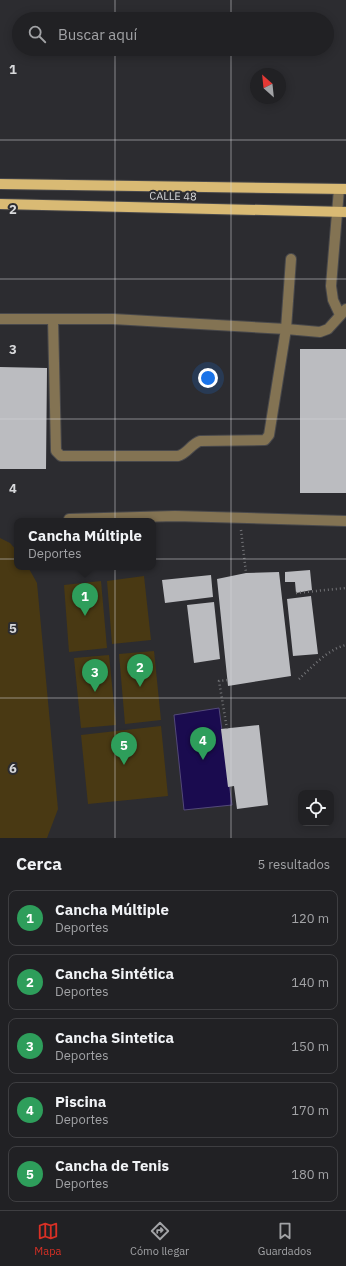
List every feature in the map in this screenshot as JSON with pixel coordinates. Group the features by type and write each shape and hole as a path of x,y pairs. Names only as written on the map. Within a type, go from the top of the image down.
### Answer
{"main road":[{"name":"CALLE 48","path":"0,184 343,189"},
{"name":"CALLE 48","path":"0,204 342,212"}],"lane":[{"path":"0,319 113,319 320,332 328,329 343,312 333,300 331,286 342,212 343,189"},
{"path":"53,319 56,451 61,456 178,456 200,441 265,440 269,435 286,329 291,259"},
{"path":"104,518 175,516 346,521"}],"path":[{"path":"240,518 246,573"},
{"path":"296,593 346,588"},
{"path":"299,679 340,646 346,645"},
{"path":"227,729 219,681 228,680"}],"shaded area":[{"path":"0,538 10,543 14,548 14,570 30,570 37,583 58,809 47,838 0,838"},
{"path":"144,576 151,640 112,644 107,581"},
{"path":"101,581 107,648 69,652 64,585"},
{"path":"154,651 161,720 125,724 119,654"},
{"path":"109,655 116,725 81,728 74,658"},
{"path":"219,708 232,805 184,810 174,715"},
{"path":"161,726 168,796 88,804 81,735"}],"building":[{"path":"300,349 346,349 346,493 300,493"},
{"path":"0,367 47,368 46,469 0,469"},
{"path":"310,570 312,590 296,593 295,582 285,582 285,572"},
{"path":"279,572 291,676 228,686 217,579 246,573"},
{"path":"211,575 213,597 165,603 162,580"},
{"path":"311,596 318,654 293,656 287,599"},
{"path":"214,602 220,659 194,663 187,605"},
{"path":"259,725 268,805 237,809 234,786 228,787 221,729"}],"place":[{"name":"Cancha Múltiple","path":"85,616"},
{"name":"Cancha Sintética","path":"140,687"},
{"name":"Cancha Sintetica","path":"95,692"},
{"name":"Piscina","path":"203,760"},
{"name":"Cancha de Tenis","path":"124,765"}]}
